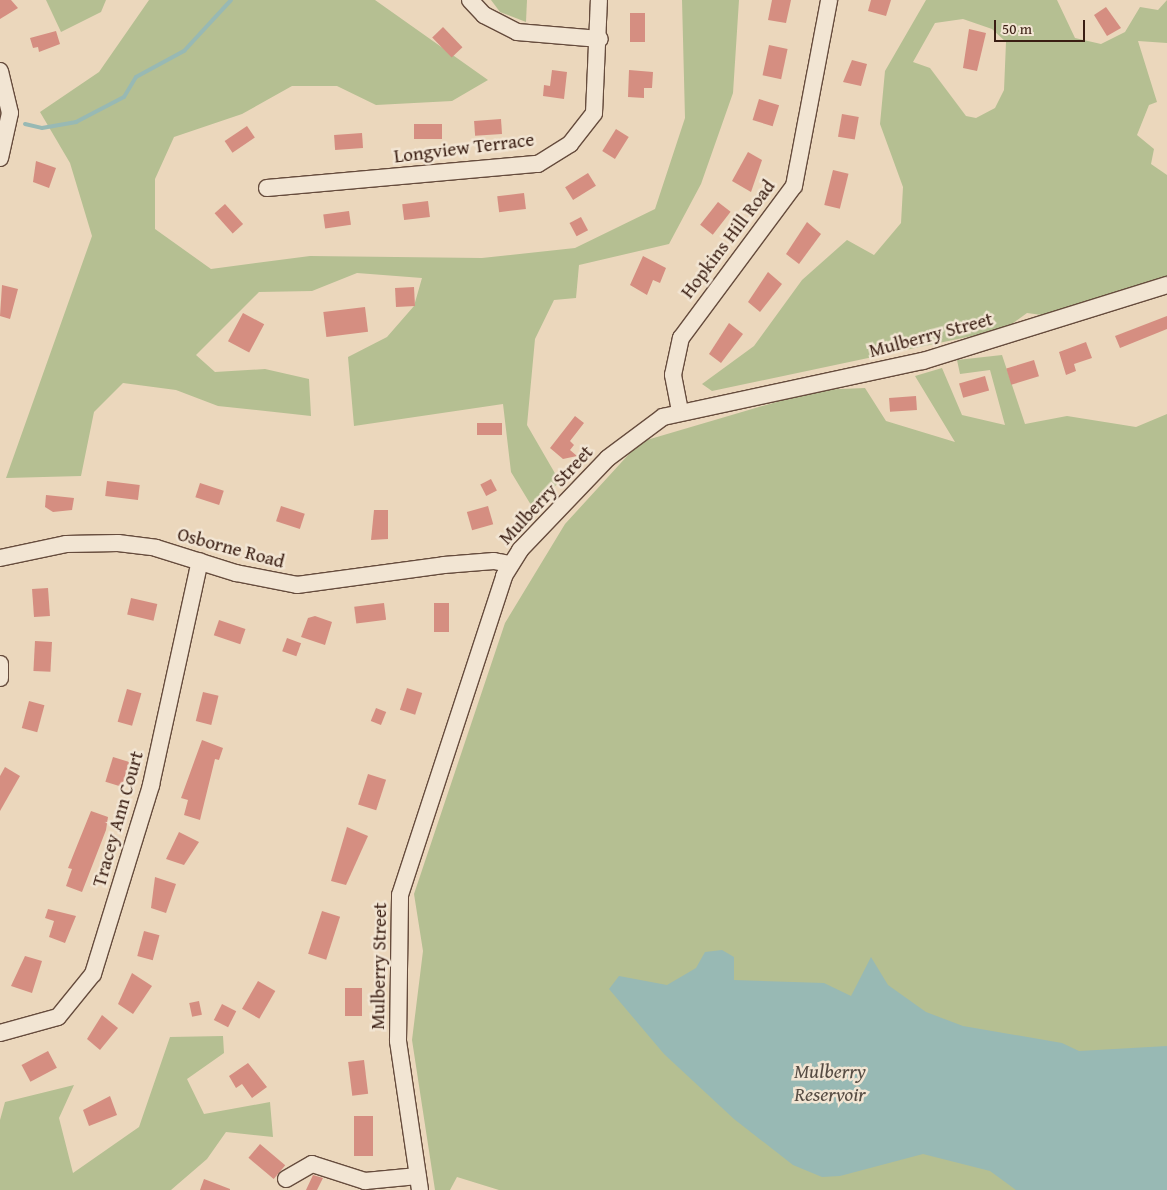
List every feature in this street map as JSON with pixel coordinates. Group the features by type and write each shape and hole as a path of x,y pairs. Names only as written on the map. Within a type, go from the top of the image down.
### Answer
{"street":[{"path":"470,0 484,14 517,32 600,39"},
{"name":"Longview Terrace","path":"267,188 538,164 570,144 594,113 600,39 599,0"},
{"name":"Hopkins Hill Road","path":"680,411 673,375 681,338 794,186 829,0"},
{"path":"0,71 10,113 0,158"},
{"name":"Mulberry Street","path":"419,1183 398,1041 400,895 510,564 628,439 645,426 680,411 924,361 1167,285"},
{"name":"Osborne Road","path":"0,558 99,543 156,548 200,562 297,585 494,560 510,564"},
{"name":"Tracey Ann Court","path":"0,1033 58,1017 93,974 151,786 200,562"},
{"path":"0,664 0,678"},
{"path":"286,1179 312,1164 365,1180 419,1183"}],"green space":[{"path":"46,0 106,0 101,12 61,32"},
{"path":"149,0 375,0 488,80 452,101 376,105 337,86 292,86 242,114 174,137 155,179 155,229 211,269 310,256 482,258 575,248 655,209 685,118 682,0 739,0 733,93 701,184 669,244 579,265 576,298 554,300 535,339 527,425 560,482 531,505 511,472 503,404 354,426 348,357 387,337 414,306 422,278 357,273 312,291 259,292 196,355 215,372 265,369 309,379 311,416 218,406 176,390 123,383 94,412 81,476 6,478 92,236 70,163 40,112 99,72"},
{"path":"491,0 527,0 526,22 500,12"},
{"path":"926,0 1057,0 1075,38 1101,44 1125,32 1140,7 1158,10 1167,0 1167,43 1138,41 1157,102 1149,105 1137,135 1154,149 1151,164 1167,175 1167,280 1057,317 1027,313 1005,329 712,391 702,384 754,346 802,280 847,240 874,255 901,223 903,187 880,124 885,71","holes":["963,19 992,29 1006,42 1004,90 995,108 976,118 966,116 930,68 913,62 935,23"]},
{"path":"1002,355 1025,424 1067,416 1136,427 1167,414 1167,1190 499,1190 457,1177 450,1190 435,1190 412,1040 423,951 414,894 505,623 565,524 640,442 817,390 865,388 886,421 955,442 915,376 942,368 962,415 1005,425 990,370 960,374 957,360"},
{"path":"223,1036 224,1053 187,1079 204,1114 270,1102 273,1137 226,1132 207,1159 171,1190 0,1190 0,1120 5,1102 74,1085 59,1118 73,1173 139,1127 170,1037"}],"water":[{"name":"Mulberry Reservoir","path":"722,950 734,957 734,980 824,983 851,996 871,957 888,985 926,1012 963,1026 1062,1043 1079,1051 1167,1046 1167,1190 1016,1190 990,1171 923,1154 840,1176 822,1177 793,1165 734,1119 664,1054 609,989 619,976 667,985 696,968 705,952"}],"building":[{"path":"0,0 11,0 18,8 0,19"},
{"path":"772,0 791,0 786,23 768,20"},
{"path":"871,0 891,0 886,16 868,11"},
{"path":"1106,7 1121,28 1107,36 1094,15"},
{"path":"630,13 645,13 645,42 630,42"},
{"path":"443,27 462,47 452,58 432,37"},
{"path":"969,29 986,33 977,71 963,68"},
{"path":"56,31 60,44 39,52 38,47 33,48 30,38"},
{"path":"769,45 788,49 781,79 763,75"},
{"path":"852,60 867,64 861,86 843,82"},
{"path":"552,70 567,72 564,99 543,96 544,85 550,86"},
{"path":"629,70 653,72 652,88 644,88 644,98 628,97"},
{"path":"759,99 779,105 773,126 753,120"},
{"path":"842,114 859,117 855,140 838,137"},
{"path":"501,119 502,134 475,136 474,121"},
{"path":"414,124 442,124 442,139 414,139"},
{"path":"247,126 255,138 232,153 225,141"},
{"path":"616,129 629,137 615,159 602,151"},
{"path":"362,133 363,148 335,150 334,135"},
{"path":"748,152 762,160 751,192 732,181"},
{"path":"36,161 56,168 49,188 33,182"},
{"path":"833,170 849,174 840,209 824,205"},
{"path":"588,173 596,186 573,200 565,187"},
{"path":"524,193 526,209 499,212 497,196"},
{"path":"428,201 430,217 404,220 402,204"},
{"path":"718,202 731,212 713,235 700,225"},
{"path":"225,204 243,224 233,233 215,213"},
{"path":"349,211 351,225 325,228 323,215"},
{"path":"581,217 588,230 577,236 570,223"},
{"path":"807,222 821,234 799,264 786,254"},
{"path":"643,256 666,268 660,283 653,280 647,295 630,285"},
{"path":"768,272 782,284 760,312 748,302"},
{"path":"2,285 18,289 10,319 0,316"},
{"path":"414,287 415,306 396,307 395,288"},
{"path":"365,307 368,332 326,337 323,312"},
{"path":"243,313 264,324 249,353 228,341"},
{"path":"1167,316 1167,329 1120,348 1115,336"},
{"path":"729,323 743,334 721,363 709,354"},
{"path":"1086,342 1092,358 1074,364 1076,371 1066,375 1059,352"},
{"path":"1034,360 1039,376 1011,385 1006,368"},
{"path":"985,376 989,390 963,398 959,383"},
{"path":"916,396 917,410 890,412 889,398"},
{"path":"575,416 584,423 570,441 574,445 570,450 577,456 563,459 550,448"},
{"path":"477,423 502,423 502,435 477,435"},
{"path":"491,479 497,491 486,496 480,484"},
{"path":"107,481 140,485 138,500 105,496"},
{"path":"200,483 224,491 219,505 195,497"},
{"path":"46,495 74,498 72,510 53,512 45,507"},
{"path":"281,506 305,514 300,529 276,521"},
{"path":"488,506 493,524 472,530 467,512"},
{"path":"374,510 388,510 388,539 371,540"},
{"path":"48,588 50,616 34,617 32,589"},
{"path":"131,598 157,604 153,621 127,615"},
{"path":"384,603 386,620 356,624 354,607"},
{"path":"434,603 449,603 449,632 434,632"},
{"path":"315,616 332,622 325,645 301,637 308,618"},
{"path":"219,620 245,629 240,644 214,635"},
{"path":"287,638 301,643 296,656 282,651"},
{"path":"35,641 52,642 50,672 33,671"},
{"path":"407,688 422,693 415,715 400,710"},
{"path":"127,689 141,693 132,726 118,722"},
{"path":"203,692 219,696 211,725 196,721"},
{"path":"29,701 44,705 37,732 22,728"},
{"path":"376,708 386,712 381,725 371,721"},
{"path":"202,740 223,748 219,760 215,759 200,820 184,815 188,800 181,798"},
{"path":"113,757 129,762 122,787 105,782"},
{"path":"5,767 20,776 0,811 0,776"},
{"path":"368,774 386,780 376,810 358,804"},
{"path":"91,811 108,817 106,830 82,892 66,886 72,869 68,868"},
{"path":"347,827 368,836 346,885 331,881"},
{"path":"179,832 199,842 184,865 166,859"},
{"path":"155,877 176,884 166,913 151,908"},
{"path":"48,909 76,916 65,943 49,937 54,921 45,918"},
{"path":"322,911 340,917 326,960 308,954"},
{"path":"144,931 159,935 153,960 137,956"},
{"path":"25,956 42,961 32,993 11,986"},
{"path":"132,973 152,986 133,1014 118,1004"},
{"path":"258,981 275,991 259,1019 242,1009"},
{"path":"345,988 362,988 362,1016 345,1016"},
{"path":"199,1001 202,1015 192,1017 189,1003"},
{"path":"222,1004 236,1011 228,1027 214,1020"},
{"path":"102,1015 118,1028 100,1050 87,1039"},
{"path":"48,1051 57,1068 30,1082 22,1065"},
{"path":"364,1060 368,1094 352,1096 348,1062"},
{"path":"248,1063 267,1087 252,1098 242,1084 236,1088 229,1076"},
{"path":"110,1096 117,1115 89,1126 83,1110"},
{"path":"354,1116 373,1116 373,1156 354,1156"},
{"path":"260,1144 285,1165 274,1179 248,1158"},
{"path":"313,1175 323,1178 317,1190 306,1190"},
{"path":"204,1179 230,1189 230,1190 200,1190"}],"waterway":[{"path":"25,124 42,128 76,122 124,97 136,77 184,51 231,0"}]}
